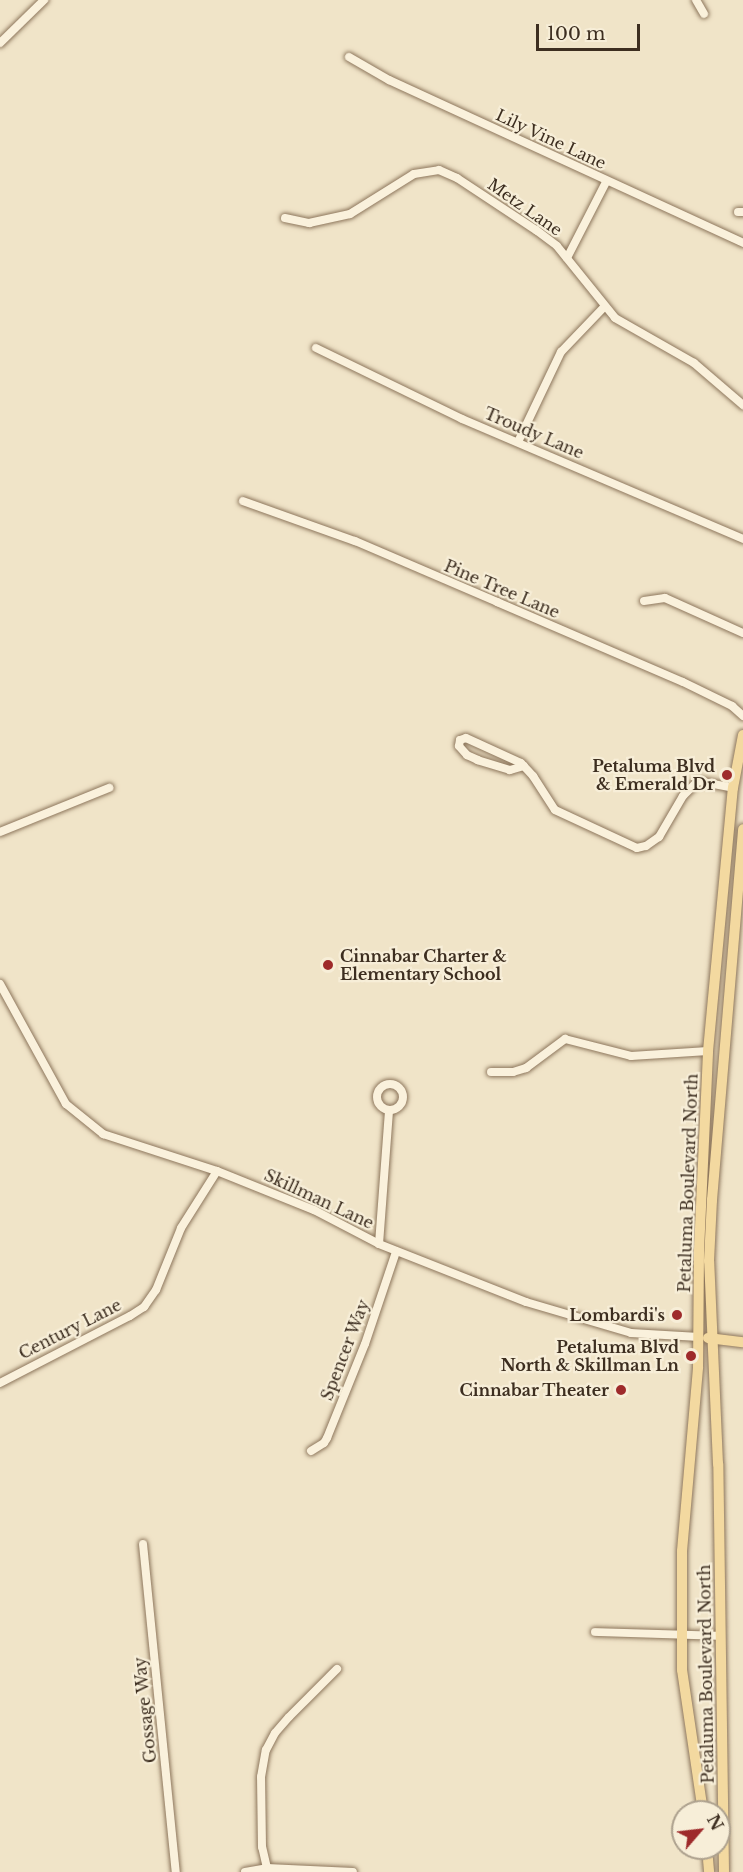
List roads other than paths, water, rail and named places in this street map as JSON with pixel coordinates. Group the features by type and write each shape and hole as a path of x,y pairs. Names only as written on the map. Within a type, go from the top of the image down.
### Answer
{"main road":[{"name":"Petaluma Boulevard North","path":"701,1800 682,1670 682,1551 691,1465 699,1337 699,1251 708,1051 732,788 743,735"},
{"name":"Petaluma Boulevard North","path":"724,1872 714,1338 709,1261 743,829"},
{"path":"699,1337 743,1341"}],"street":[{"path":"0,43 44,0"},
{"path":"696,0 704,14"},
{"name":"Lily Vine Lane","path":"349,57 388,80 743,243"},
{"name":"Metz Lane","path":"285,218 309,223 350,214 414,174 439,170 457,178 536,230 567,258 615,318 694,363 743,405"},
{"path":"567,258 606,182"},
{"path":"518,442 561,352 604,306"},
{"name":"Troudy Lane","path":"316,348 462,419 743,539"},
{"name":"Pine Tree Lane","path":"243,501 345,537 497,602 683,682 732,706 743,716"},
{"path":"644,601 665,598 743,633"},
{"path":"524,766 510,770 478,760 466,754 459,746 460,740 466,738 507,755 524,766 555,810 619,842 637,848 646,846 659,837 683,796 698,781 732,788"},
{"path":"0,832 109,788"},
{"name":"Skillman Lane","path":"0,984 3,997 66,1104 103,1134 217,1171 314,1210 396,1252 525,1302 631,1333 699,1337"},
{"path":"491,1072 513,1072 526,1068 565,1039 609,1052 638,1056 708,1051"},
{"path":"379,1244 389,1111"},
{"name":"Century Lane","path":"0,1383 144,1307 156,1290 181,1228 217,1171"},
{"name":"Spencer Way","path":"311,1451 324,1443 327,1438 365,1344 396,1252"},
{"name":"Gossage Way","path":"143,1544 176,1872"},
{"path":"594,1632 721,1636"},
{"path":"267,1868 262,1847 261,1777 266,1750 282,1725 337,1669"},
{"path":"245,1872 267,1868 353,1872"}],"place":[{"name":"Petaluma Blvd & Emerald Dr","path":"727,775"},
{"name":"Cinnabar Charter & Elementary School","path":"328,965"},
{"name":"Lombardi's","path":"677,1315"},
{"name":"Petaluma Blvd North & Skillman Ln","path":"691,1356"},
{"name":"Cinnabar Theater","path":"621,1390"}]}
